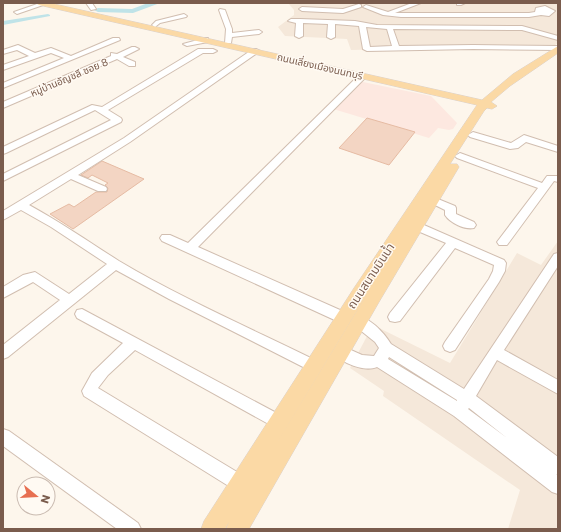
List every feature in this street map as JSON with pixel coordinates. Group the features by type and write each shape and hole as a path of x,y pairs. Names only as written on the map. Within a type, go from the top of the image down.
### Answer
{"main road":[{"name":"ถนนเลี่ยงเมืองนนทบุรี","path":"41,3 151,26 229,40 452,92 491,103"},
{"name":"ถนนเลี่ยงเมืองนนทบุรี","path":"53,3 205,40 229,40 256,51 363,76 452,92"},
{"name":"ถนนสนามบินน้ำ","path":"238,529 360,322 366,295 473,128 502,88 558,49"},
{"path":"525,83 558,59"},
{"path":"452,92 480,91 502,88"},
{"name":"ถนนสนามบินน้ำ","path":"491,103 514,91"},
{"path":"452,92 469,109 473,128"},
{"name":"ถนนสนามบินน้ำ","path":"212,529 344,318 366,295 417,226 460,156 473,128"},
{"path":"241,484 258,495"}],"street":[{"path":"17,12 41,3"},
{"path":"89,3 93,9"},
{"path":"321,3 306,6 302,9 343,11 364,5 388,14 515,16 548,9 558,18"},
{"path":"388,14 418,3"},
{"path":"434,15 447,8"},
{"path":"222,10 228,26 229,40"},
{"path":"151,26 158,22 184,16"},
{"path":"291,21 332,22 424,36 455,38 488,47 558,49"},
{"path":"299,36 300,21"},
{"path":"332,22 332,37"},
{"path":"362,26 369,49 396,49 424,36 490,28 522,29 558,40"},
{"path":"377,28 424,36 455,38 490,28"},
{"path":"390,29 396,49"},
{"path":"102,110 166,73 202,50 212,54 229,40 259,32"},
{"path":"531,39 543,39 546,36"},
{"path":"488,47 483,39 491,39"},
{"path":"3,86 116,40"},
{"path":"187,44 205,40"},
{"path":"3,52 18,47 35,56"},
{"path":"98,47 132,64"},
{"name":"หมู่บ้านอัญชลี ซอย 8","path":"4,103 135,49"},
{"path":"3,68 51,50 70,58"},
{"path":"3,216 127,140 256,51"},
{"path":"24,60 60,81"},
{"path":"190,248 363,76"},
{"path":"3,151 95,108 117,118 118,121 3,178"},
{"path":"473,128 515,146 524,138 558,149"},
{"path":"460,156 544,188"},
{"path":"70,175 102,189"},
{"path":"503,242 552,177 558,179"},
{"path":"433,200 451,208 451,216 470,225"},
{"path":"21,205 55,224 115,264 173,296 314,366"},
{"path":"417,226 500,264 500,268 450,346"},
{"path":"166,238 344,318"},
{"path":"396,317 453,242"},
{"path":"463,404 495,352 558,257"},
{"path":"3,353 115,264"},
{"path":"3,293 27,278 35,277 69,300"},
{"path":"82,314 279,422"},
{"path":"360,322 380,338 383,354 463,404 558,467"},
{"path":"134,342 109,365 91,386 89,391 241,484"},
{"path":"342,352 356,360 373,363 383,354"},
{"path":"495,352 558,387"},
{"path":"463,404 558,486"},
{"path":"3,436 25,454 132,529"}],"shaded area":[{"path":"288,3 558,3 558,43 551,48 488,47 351,50 347,39 285,36 278,27 294,15 294,10"},
{"path":"358,81 431,96 457,123 453,129 449,130 438,128 429,138 330,108"},
{"path":"558,241 558,529 508,529 520,490 383,396 384,391 350,368 373,325 450,363 517,253 541,265"}],"building":[{"path":"367,118 415,132 389,165 339,148"},
{"path":"102,161 144,179 73,229 50,214 69,204 74,207 96,192 107,192 108,188 105,185 108,183 92,175 88,178 81,175"}],"waterway":[{"path":"98,10 133,11 156,3"},
{"path":"3,23 48,15"}]}
